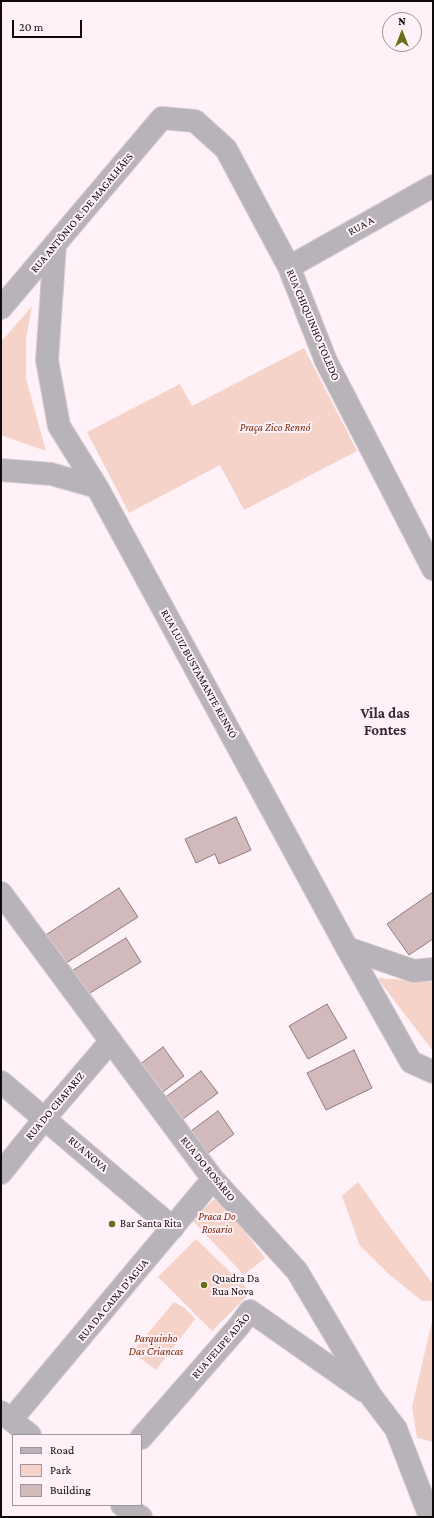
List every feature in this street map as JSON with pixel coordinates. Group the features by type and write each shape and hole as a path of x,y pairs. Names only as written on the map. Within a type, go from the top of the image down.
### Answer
{"street":[{"name":"RUA ANTÔNIO R. DE MAGALHÃES","path":"1,308 162,118"},
{"name":"RUA CHIQUINHO TOLEDO","path":"162,118 195,121 226,149 289,267 326,361 433,569"},
{"name":"RUA A","path":"289,267 433,186"},
{"name":"RUA LUIZ BUSTAMANTE RENNÓ","path":"55,245 47,360 59,426 97,487 347,948 411,1062 433,1072"},
{"path":"1,470 51,474 97,487"},
{"name":"RUA DO ROSÁRIO","path":"1,893 213,1179 297,1271 371,1396 396,1429 430,1517"},
{"path":"347,948 414,971 433,969"},
{"name":"RUA DO CHAFARIZ","path":"1,1173 44,1118 111,1041"},
{"name":"RUA NOVA","path":"1,1082 174,1228"},
{"name":"RUA DA CAIXA D'AGUA","path":"6,1416 174,1228 213,1179"},
{"name":"RUA FELIPE ADÃO","path":"142,1437 239,1326 250,1311 371,1396"},
{"path":"6,1416 29,1434"},
{"path":"124,1506 141,1517"}],"green space":[{"path":"32,306 26,339 26,379 46,451 1,435 1,342"},
{"name":"Praça Zico Rennó","path":"304,348 357,451 244,510 220,465 129,513 87,432 180,384 192,406"},
{"path":"377,978 433,982 433,1051"},
{"path":"358,1182 433,1284 433,1301 422,1301 390,1275 360,1246 342,1196"},
{"name":"Praca Do Rosario","path":"218,1196 265,1258 244,1275 193,1221 204,1208"},
{"name":"Quadra Da Rua Nova","path":"196,1239 251,1292 212,1331 158,1277"},
{"name":"Parquinho Das Criancas","path":"174,1302 185,1308 195,1319 156,1370 132,1352"},
{"path":"433,1317 433,1442 417,1438 412,1407"}],"building":[{"path":"236,817 251,850 219,864 215,854 196,863 185,839"},
{"path":"119,888 138,917 63,965 44,936"},
{"path":"433,892 433,939 409,955 387,924"},
{"path":"126,938 141,962 85,996 70,972"},
{"path":"327,1004 347,1038 308,1059 289,1026"},
{"path":"163,1047 184,1076 160,1094 139,1065"},
{"path":"354,1050 372,1088 326,1110 307,1073"},
{"path":"201,1071 218,1093 180,1121 163,1099"},
{"path":"218,1111 234,1134 208,1153 191,1131"}],"place":[{"name":"Bar Santa Rita","path":"112,1224"},
{"name":"Quadra Da Rua Nova","path":"204,1285"}],"district":[{"name":"Vila das Fontes","path":"385,722"}]}
